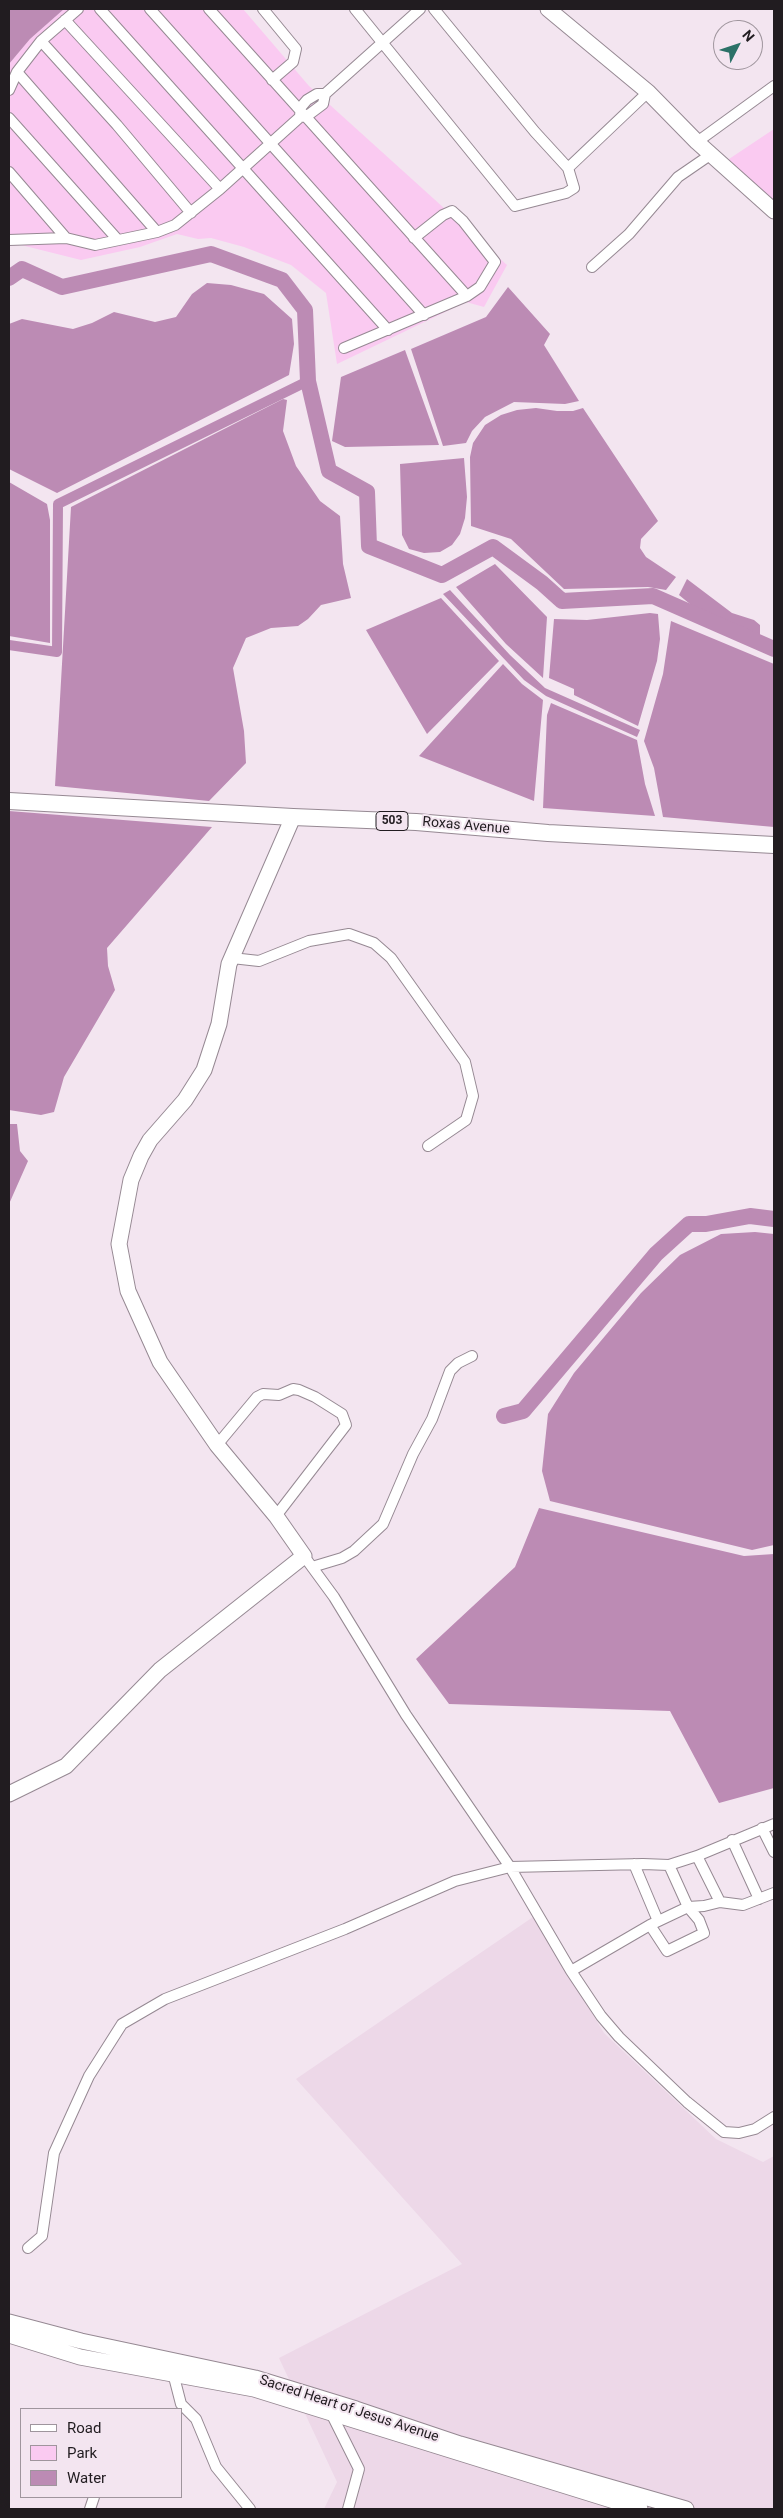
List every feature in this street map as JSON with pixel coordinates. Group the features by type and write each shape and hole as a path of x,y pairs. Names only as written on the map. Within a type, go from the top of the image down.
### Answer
{"main road":[{"name":"Roxas Avenue","path":"9,801 293,818 416,822 548,833 774,845"}],"street":[{"path":"9,90 17,72 41,41 78,9"},
{"path":"100,9 388,330"},
{"path":"150,9 424,315"},
{"path":"210,9 301,115 467,296"},
{"path":"263,9 296,49 293,62 272,80"},
{"path":"355,9 515,206 566,193 574,188 568,168 535,132 434,9"},
{"path":"9,240 66,238 95,245 157,232 175,225 220,189 301,115 310,114 323,104 325,94 420,9"},
{"path":"548,9 648,92 710,155 774,212"},
{"path":"65,20 220,189"},
{"path":"41,41 117,125 191,213"},
{"path":"17,72 87,155 157,232"},
{"path":"697,142 774,86"},
{"path":"568,168 648,92"},
{"path":"9,118 118,240"},
{"path":"592,268 629,234 678,176 710,155"},
{"path":"9,172 66,238"},
{"path":"344,348 467,296 480,287 496,262 463,221 452,212 443,215 414,238"},
{"path":"293,818 232,958 213,1047 194,1088 150,1140 131,1180 119,1244 128,1291 160,1362 218,1444 276,1516 334,1597 406,1715 510,1868 570,1971 618,2038 687,2102 724,2132 739,2133 755,2129 774,2117"},
{"path":"232,958 259,961 309,941 349,934 374,943 391,958 465,1062 473,1096 466,1120 428,1146"},
{"path":"9,1794 66,1766 160,1670 308,1561 348,1555 368,1540 383,1524 413,1454 432,1419 450,1371 458,1363 472,1356"},
{"path":"218,1444 257,1397 263,1394 279,1395 293,1389 298,1390 315,1397 342,1414 346,1424 276,1516"},
{"path":"28,2248 42,2236 54,2152 89,2076 122,2024 165,1999 345,1929 455,1881 510,1868 634,1864 669,1865 697,1856 774,1824"},
{"path":"762,1828 774,1852"},
{"path":"732,1840 759,1899"},
{"path":"697,1856 720,1902"},
{"path":"634,1864 654,1923 667,1951 704,1933 699,1920 688,1907 669,1865"},
{"path":"570,1971 654,1923 688,1907 720,1902 744,1905 774,1893"},
{"name":"Sacred Heart of Jesus Avenue","path":"9,2322 81,2341 255,2378 460,2444 686,2509"},
{"name":"Sacred Heart of Jesus Avenue","path":"9,2335 80,2357 254,2389 640,2509"},
{"path":"173,2373 178,2406"},
{"path":"182,2409 196,2419 216,2467 250,2509"},
{"path":"332,2414 360,2469 348,2509"}],"shaded area":[{"path":"533,1917 604,2033 716,2139 763,2162 774,2156 774,2509 324,2509 337,2482 279,2358 462,2264 296,2079"}],"green space":[{"path":"64,9 243,9 309,86 507,265 484,307 466,302 337,364 326,293 291,265 244,247 211,238 198,239 177,234 140,247 81,260 21,245 9,246 9,64 30,39"},
{"path":"774,129 774,207 726,161"}],"water":[{"path":"9,9 64,9 30,39 9,64"},
{"path":"207,283 231,285 264,294 292,319 294,344 289,375 57,493 9,469 9,324 22,319 73,329 92,323 114,312 155,322 176,317 192,294"},
{"path":"508,287 550,334 544,345 579,401 565,404 514,402 485,417 472,431 466,443 443,446 411,349 486,317"},
{"path":"405,350 439,445 345,447 332,441 341,377"},
{"path":"283,399 287,400 283,431 296,466 320,501 340,516 343,564 351,598 321,605 308,619 298,626 271,628 246,638 233,668 244,731 246,763 209,801 55,786 71,507"},
{"path":"536,408 573,411 583,408 658,521 641,539 640,548 646,557 676,577 666,590 648,587 564,589 511,539 471,526 470,457 473,443 485,425 501,415 517,410"},
{"path":"464,458 467,497 465,518 460,534 452,545 440,552 424,553 409,549 402,535 400,464"},
{"path":"9,482 47,504 50,520 50,643 9,636"},
{"path":"495,564 547,617 543,678 506,644 456,587"},
{"path":"687,579 732,613 754,620 760,625 760,635 696,609 679,595"},
{"path":"450,590 510,655 545,688 640,730 637,737 546,696 524,680 443,594"},
{"path":"441,598 499,661 427,734 366,630"},
{"path":"650,613 658,614 660,639 657,661 638,726 574,695 574,689 549,678 554,619 587,620"},
{"path":"671,621 774,664 774,827 663,817 654,768 644,741 663,674"},
{"path":"503,664 522,684 543,700 534,801 419,756"},
{"path":"551,703 637,740 645,784 655,816 543,808 547,715"},
{"path":"9,811 212,827 107,948 108,966 115,990 64,1077 54,1112 41,1115 9,1110"},
{"path":"9,1124 17,1124 20,1151 28,1161 9,1204"},
{"path":"755,1232 774,1234 774,1545 752,1550 550,1501 542,1471 548,1414 574,1373 641,1293 680,1255 721,1234"},
{"path":"539,1508 744,1556 774,1554 774,1788 719,1803 670,1711 449,1704 416,1659 515,1567"}],"waterway":[{"path":"9,278 22,269 62,287 211,254 282,280 305,310 308,381 329,471 367,492 369,546 442,575 493,547 542,583 562,601 653,596 774,649"},
{"path":"9,645 57,652 58,504 308,381"},
{"path":"504,1416 523,1411 656,1254 689,1224 706,1224 750,1216 774,1219"}]}
